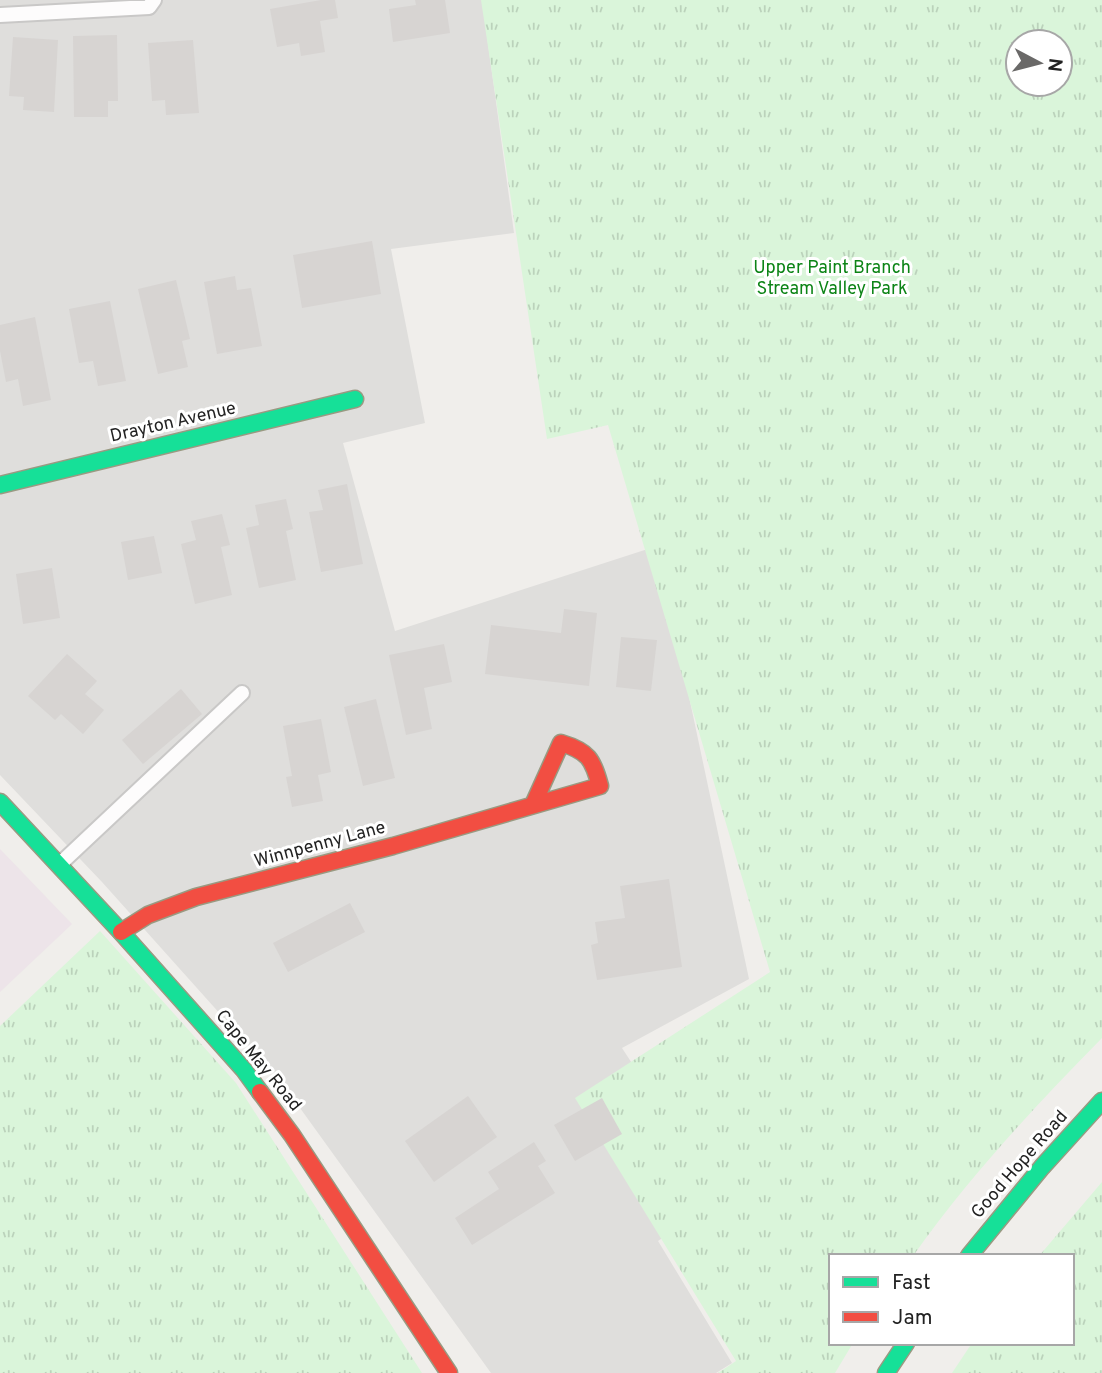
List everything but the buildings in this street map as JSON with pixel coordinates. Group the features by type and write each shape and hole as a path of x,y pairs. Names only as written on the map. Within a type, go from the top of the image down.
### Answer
{"street":[{"name":"Drayton Avenue","path":"0,485 355,400"},
{"name":"Winnpenny Lane","path":"121,932 148,915 196,897 393,846 600,786 595,764 583,749 562,743 533,805"},
{"name":"Cape May Road","path":"0,802 13,825 59,865 230,1053 270,1104 449,1373"},
{"name":"Good Hope Road","path":"971,1254 1042,1167 1102,1101"},
{"path":"886,1373 905,1345"}],"lane":[{"path":"0,15 149,7 154,0"},
{"path":"59,865 242,693"}],"shaded area":[{"path":"0,0 482,0 514,233 391,249 425,423 343,443 395,631 657,546 749,979 622,1048 720,1198 658,1241 732,1363 716,1373 491,1373 282,1083 102,882 0,775"},
{"path":"0,849 72,924 0,992"}],"green space":[{"name":"Upper Paint Branch Stream Valley Park","path":"481,0 1102,0 1102,1038 1003,1143 914,1254 829,1254 829,1345 852,1345 835,1373 718,1373 736,1361 575,1098 770,972 608,425 547,439"},
{"path":"100,931 236,1083 422,1373 0,1373 0,1026"},
{"path":"1102,1182 1102,1373 952,1373 971,1345 1074,1345 1074,1254 1041,1254"}],"traffic: fast":[{"path":"0,485 355,399"},
{"path":"0,802 121,932 244,1070 260,1092"},
{"path":"971,1254 1042,1167 1102,1101"},
{"path":"886,1373 905,1345"}],"traffic: jam":[{"path":"121,932 148,915 196,897 393,846 600,786 588,757 578,749 561,743 533,805"},
{"path":"260,1092 292,1135 449,1373"}]}
